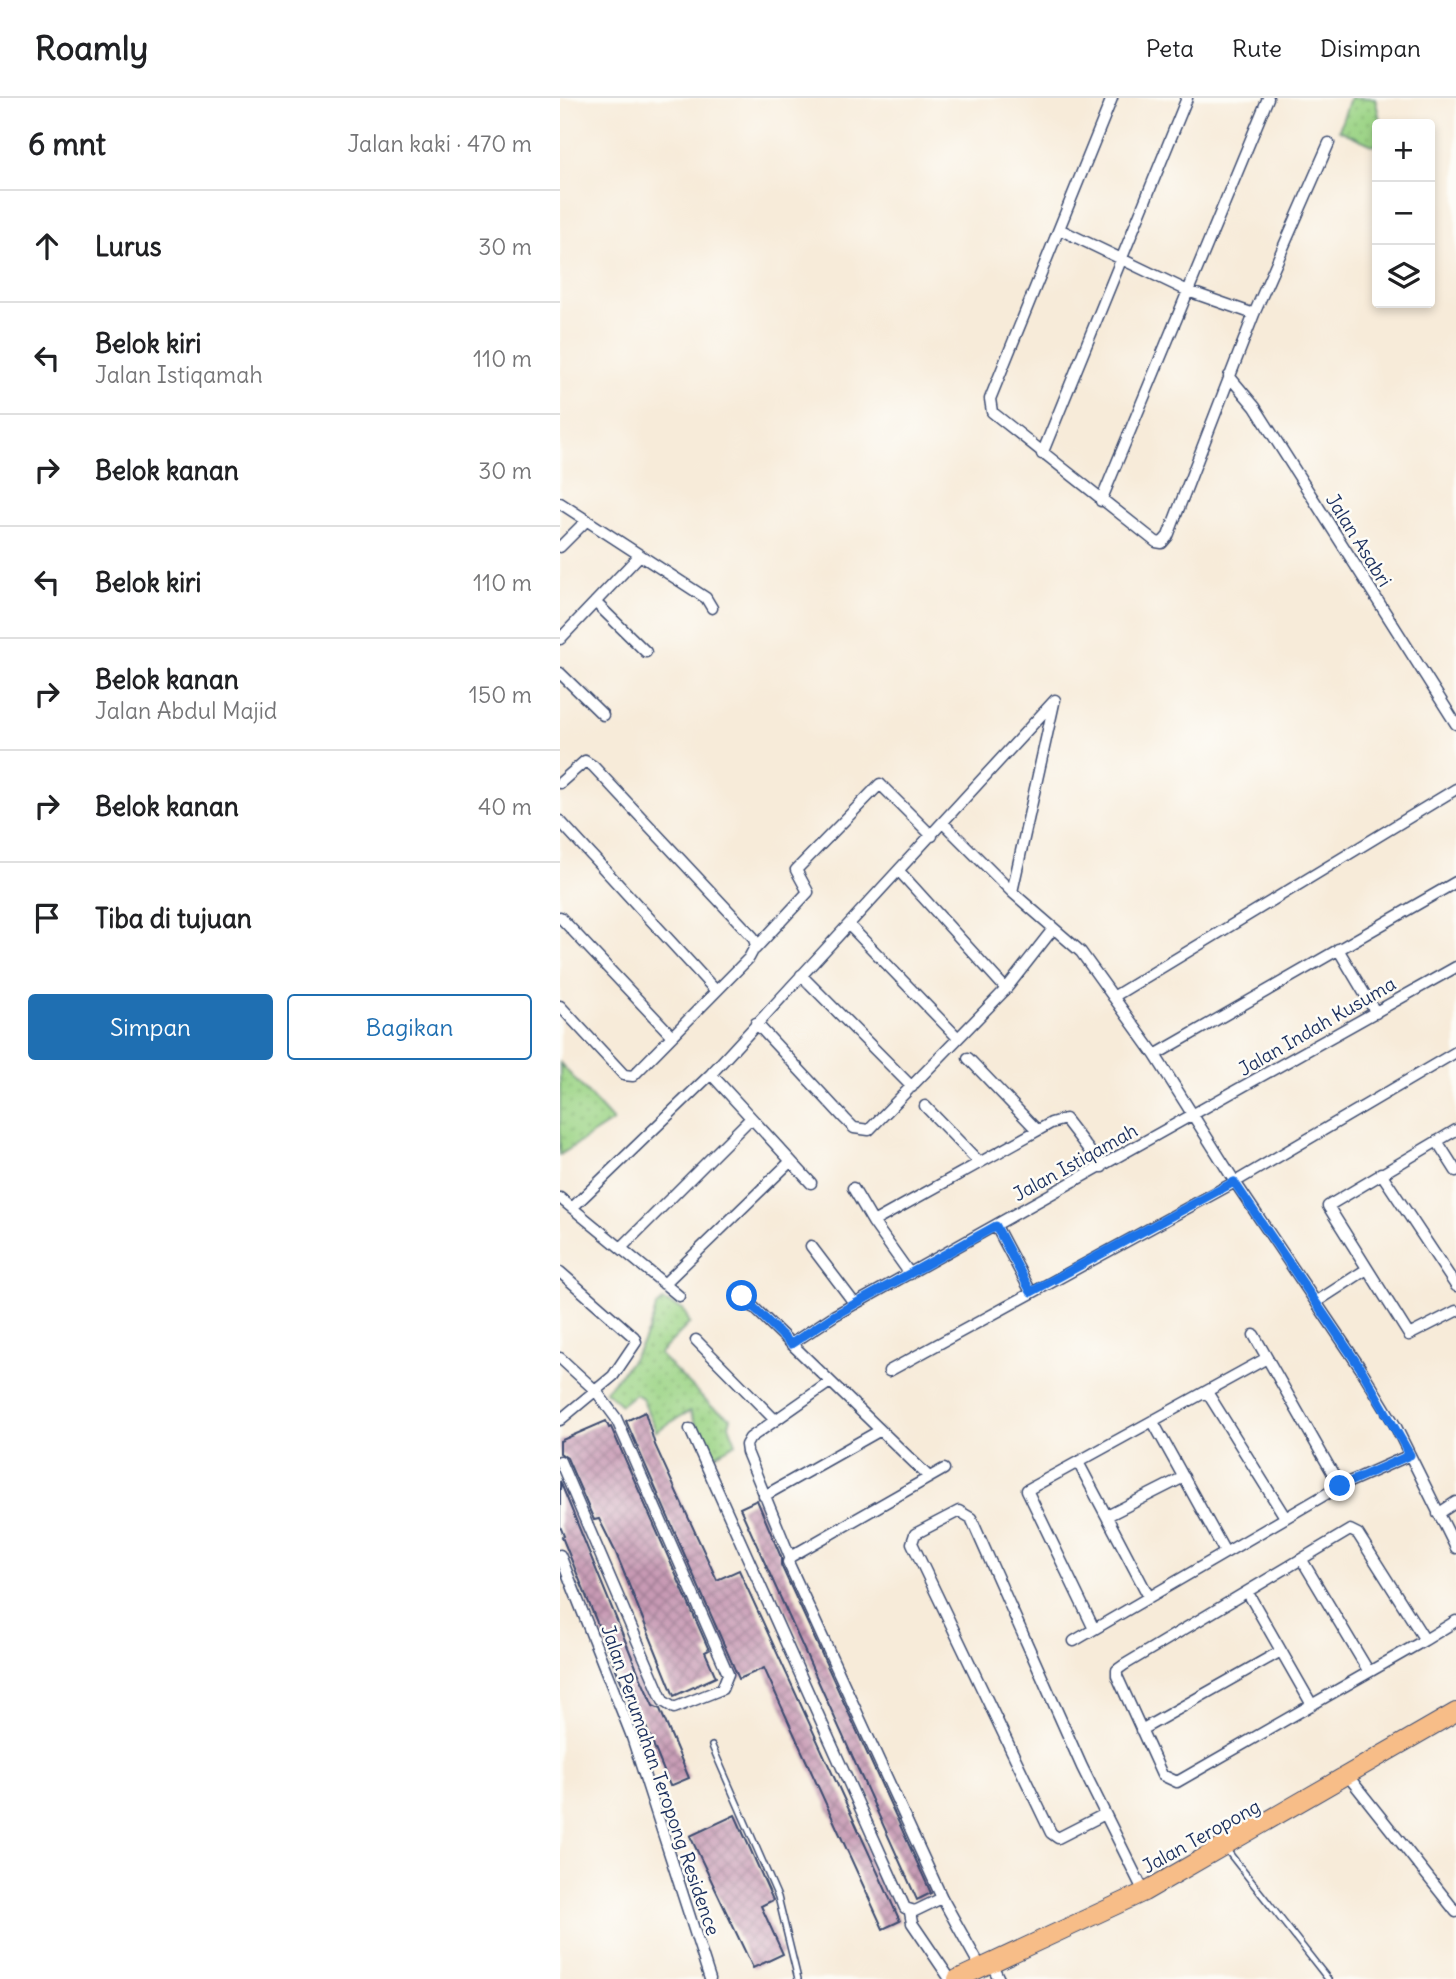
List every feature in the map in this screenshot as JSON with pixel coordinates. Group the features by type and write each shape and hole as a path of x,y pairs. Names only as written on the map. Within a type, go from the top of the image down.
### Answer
{"main road":[{"name":"Jalan Teropong","path":"957,1979 991,1970 1144,1892 1456,1712"}],"street":[{"path":"1112,98 990,399 992,412 1156,542 1166,539 1254,314 1329,143"},
{"path":"1042,454 1187,98"},
{"path":"1101,501 1268,98"},
{"path":"1059,229 1188,291 1254,314"},
{"name":"Jalan Asabri","path":"1229,376 1255,408 1456,724"},
{"path":"560,503 706,598 712,608"},
{"path":"560,547 587,520"},
{"path":"560,639 640,555"},
{"path":"595,602 646,652"},
{"path":"560,673 603,715"},
{"path":"572,1208 711,1074 944,824 1055,700 1012,891"},
{"path":"560,783 585,761 593,766 753,937 755,948"},
{"path":"560,1006 629,1077 749,958 755,948 808,892 796,870 880,784 932,836"},
{"path":"1113,996 1456,789"},
{"path":"560,821 716,991"},
{"path":"944,824 1012,891 1081,953 1113,996 1195,1115 1234,1182 1361,1369 1410,1455 1456,1548"},
{"path":"899,870 1006,989"},
{"path":"1154,1055 1456,881"},
{"path":"560,917 672,1036"},
{"path":"849,925 958,1038"},
{"path":"756,1023 854,1128 869,1130 1006,989 1053,929"},
{"path":"1338,949 1376,1013"},
{"name":"Jalan Indah Kusuma","path":"1195,1115 1456,967"},
{"path":"801,975 912,1087"},
{"path":"888,1371 1234,1182 1456,1052"},
{"path":"968,1058 1037,1130"},
{"path":"711,1074 811,1184"},
{"path":"925,1107 979,1162"},
{"name":"Jalan Istiqamah","path":"791,1344 855,1304 1195,1115"},
{"path":"621,1248 751,1118"},
{"path":"873,1222 1037,1130 1065,1119 1102,1167"},
{"path":"1456,1130 1328,1206 1409,1335 1456,1311"},
{"path":"1437,1141 1456,1171"},
{"path":"664,1284 791,1161"},
{"path":"1381,1173 1456,1286"},
{"path":"853,1188 873,1222 910,1274"},
{"path":"560,1198 678,1296"},
{"path":"996,1226 1031,1292"},
{"path":"811,1246 855,1304"},
{"path":"1315,1303 1367,1269"},
{"path":"560,1272 634,1337 636,1342 630,1355 596,1391 560,1420"},
{"path":"742,1296 878,1431 929,1477"},
{"path":"1254,1335 1340,1486"},
{"path":"696,1340 774,1419"},
{"path":"560,1358 596,1391 616,1418 728,1674 722,1689 674,1708 663,1701 560,1461"},
{"path":"1094,1629 1027,1494 1030,1487 1267,1359"},
{"path":"830,1382 774,1419 746,1445 790,1557 788,1562 943,1898 991,1970"},
{"path":"1208,1392 1285,1517"},
{"path":"1153,1422 1225,1552"},
{"path":"690,1429 910,1912 912,1923 950,1979"},
{"path":"764,1496 878,1431"},
{"path":"1074,1641 1340,1486 1410,1455"},
{"path":"1079,1462 1149,1597"},
{"path":"790,1557 944,1469"},
{"path":"1107,1516 1184,1477"},
{"path":"1438,1514 1456,1502"},
{"path":"1105,1814 1058,1838 1051,1833 912,1543 915,1534 959,1511 971,1518 1105,1814 1144,1892"},
{"path":"1425,1640 1356,1531 1342,1534 1117,1670 1117,1676 1163,1775 1177,1782 1425,1640 1456,1621"},
{"name":"Jalan Perumahan Teropong Residence","path":"560,1555 631,1734 710,1979"},
{"path":"1302,1560 1369,1672"},
{"path":"1248,1593 1312,1705"},
{"path":"1142,1730 1281,1650"},
{"path":"1348,1776 1456,1912"},
{"path":"910,1912 943,1898"}],"lane":[{"path":"712,1746 778,1897 798,1979"},
{"path":"1225,1847 1328,1979"}],"green space":[{"path":"1350,98 1375,98 1380,119 1372,119 1372,145 1339,130"},
{"path":"560,1063 613,1121 560,1155"},
{"path":"663,1301 683,1309 690,1323 659,1354 710,1405 731,1418 729,1425 736,1443 713,1456 709,1455 690,1411 656,1431 642,1398 635,1394 621,1405 605,1391 636,1352 648,1331 656,1307"}],"building":[{"path":"645,1412 655,1445 717,1580 739,1570 900,1921 883,1929 764,1668 739,1679 626,1421"},
{"path":"606,1421 709,1650 705,1652 716,1677 674,1696 616,1553 599,1519 594,1520 567,1458 560,1453 560,1441"},
{"path":"560,1481 638,1672 653,1706 660,1709 689,1778 670,1786 638,1707 633,1709 562,1537"},
{"path":"757,1500 781,1557 781,1565 931,1893 917,1900 740,1508"},
{"path":"735,1815 773,1900 761,1906 783,1954 753,1968 690,1836"}],"route":[{"path":"742,1296 791,1344 835,1315 996,1226 1031,1292 1234,1182 1361,1369 1410,1455 1340,1486"}]}
